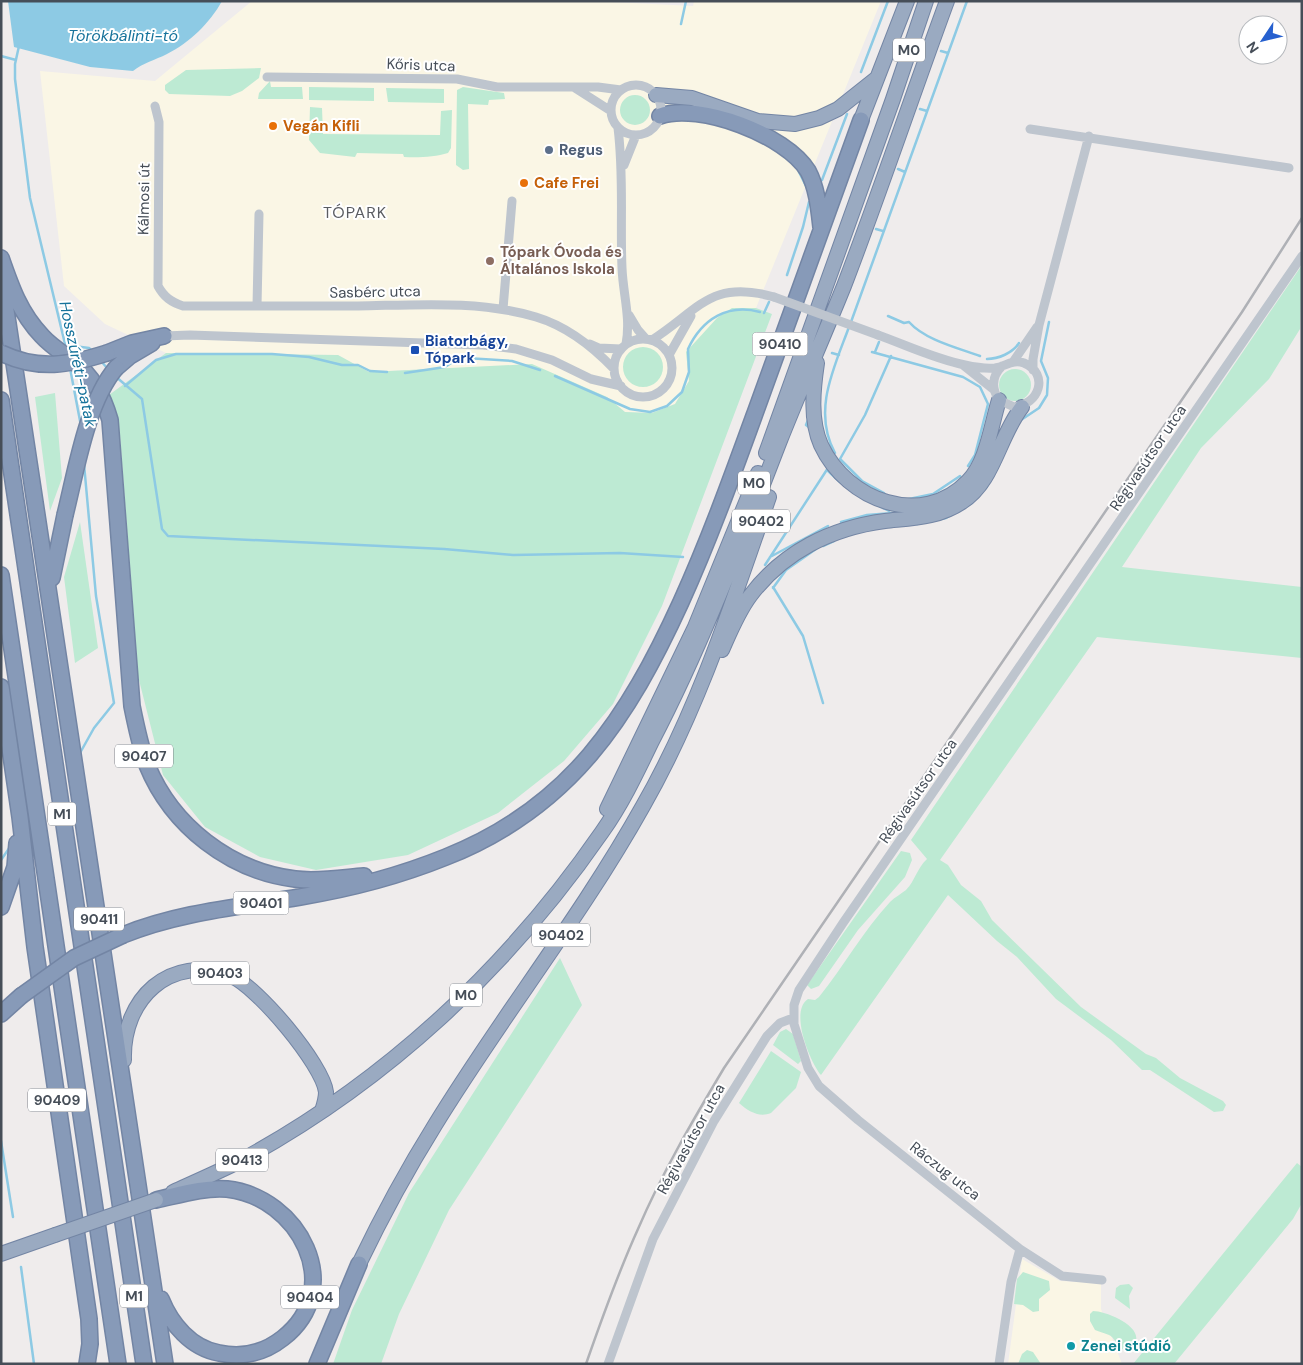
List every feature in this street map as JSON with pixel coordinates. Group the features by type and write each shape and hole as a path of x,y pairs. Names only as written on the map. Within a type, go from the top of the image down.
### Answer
{"highway":[{"name":"90410","path":"653,662 698,563 822,230 876,78 907,1"},
{"name":"M0","path":"585,854 682,654 733,538 890,108 926,1"},
{"name":"M0","path":"322,1111 404,1051 472,989 506,954 555,896 603,831 635,774 689,666 736,556 850,269 947,1"},
{"path":"656,96 692,98 758,121 795,124 819,118 838,110 876,78"},
{"path":"660,116 672,112 686,111 744,128 780,143 808,171 818,203 822,230"},
{"name":"90407","path":"1,258 12,292 20,308 52,347 85,372 98,389 110,420 132,706 148,766 166,799 176,813 199,836 229,857 254,870 307,880 400,874"},
{"name":"90411","path":"1,277 165,1364"},
{"path":"50,592 65,515 84,440 101,389 116,368 130,356 164,336"},
{"path":"1,353 38,364 57,365 75,363 132,343 164,336"},
{"path":"821,340 814,388 814,419 821,444 840,474 878,500 894,506 920,506 941,500 958,490 969,480 977,467 996,394"},
{"name":"90402","path":"317,1364 358,1264 400,1182 435,1124 602,874 644,804 681,732 703,678 782,460 800,408 812,363"},
{"name":"M1","path":"1,400 144,1364"},
{"path":"703,678 716,662 749,598 771,571 806,545 831,534 873,523 929,517 963,502 978,488 989,470 1000,444 1022,407"},
{"name":"M1","path":"1,575 118,1364"},
{"name":"90401","path":"1,1014 21,996 74,958 123,935 168,919 332,891 400,874 447,857 483,840 528,812 554,792 576,771 605,738 624,712 653,662"},
{"name":"90409","path":"1,686 35,947 89,1319 90,1344 87,1364"},
{"path":"1,907 15,867 16,790"},
{"name":"90403","path":"125,1090 123,1046 126,1029 140,1000 149,990 171,975 201,970 231,976 243,982 265,1001 297,1042 322,1080 326,1092 322,1111"},
{"name":"90413","path":"1,1245 55,1234 156,1200 239,1161 322,1111"},
{"name":"90404","path":"152,1276 169,1316 189,1339 200,1347 213,1352 236,1355 260,1352 275,1344 302,1320 311,1292 312,1277 309,1252 296,1228 278,1210 261,1199 225,1189 210,1189 156,1200"},
{"path":"1,1254 55,1234"}],"street":[{"name":"Kőris utca","path":"266,77 457,79 497,87 598,87 621,90"},
{"path":"610,110 612,103 621,90 637,85 648,88 656,96 661,106 660,116 650,131 636,135 618,128"},
{"path":"575,88 610,110 618,128 623,168 622,267 628,314 624,347"},
{"name":"Kálmosi út","path":"155,106 160,122 157,262 158,286 162,293"},
{"path":"1030,129 1090,136 1289,168"},
{"path":"623,168 636,135"},
{"path":"1033,370 1039,324 1090,136"},
{"path":"503,308 512,201"},
{"path":"257,306 259,214"},
{"name":"Régivasútsor utca","path":"608,1364 653,1239 714,1121 767,1036 780,1023 793,1018 797,994 824,952 1302,256"},
{"path":"649,340 693,312 712,297 724,292 744,290 774,297 963,365 985,368 1002,366 1013,362 1024,363 1033,370 1039,382 1037,394 1033,400 1022,407 1014,407 963,365"},
{"name":"Sasbérc utca","path":"162,293 174,303 183,306 441,305 503,308 551,323 599,348 624,347"},
{"path":"669,355 659,344 649,340 639,339 624,347 617,355 614,369 621,386 628,392 646,396 662,389 671,373 669,355 693,312"},
{"path":"628,314 638,330 649,340"},
{"path":"1013,362 1039,324"},
{"path":"164,336 190,335 491,346 532,353 567,366 591,380 621,386"},
{"name":"Sasbérc utca","path":"585,342 614,369"},
{"path":"996,394 994,376 1002,366"},
{"name":"Ráczug utca","path":"793,1018 808,1068 819,1086 878,1136 1020,1249 1062,1276 1102,1280"},
{"path":"999,1364 1012,1276 1020,1249"}],"shaded area":[{"path":"252,1 591,1 693,6 694,1 881,1 756,308 732,308 686,352 689,381 675,404 652,413 625,412 607,397 427,369 369,372 338,355 166,353 105,324 64,286 40,71 155,81"},
{"path":"1022,1259 1060,1281 1101,1283 1101,1309 1122,1364 1008,1364"}],"green space":[{"path":"261,68 259,78 242,91 230,96 169,94 165,90 165,85 186,70"},
{"path":"270,81 271,87 302,87 303,99 258,99 259,93"},
{"path":"309,87 374,88 374,101 309,100"},
{"path":"463,87 504,93 505,99 489,100 488,105 468,104 469,169 463,170 456,165 456,158 457,90"},
{"path":"386,88 444,89 444,103 388,102"},
{"path":"635,95 646,99 650,110 646,121 635,125 624,121 620,110 624,99"},
{"path":"310,107 322,108 323,134 440,135 441,111 452,110 451,148 448,153 421,157 404,157 403,154 357,153 355,157 320,153 309,140"},
{"path":"1302,265 1300,329 1269,379 1201,448 1122,567 1302,587 1302,658 1097,637 940,860 948,865 961,885 981,901 992,920 1081,1007 1146,1054 1156,1058 1180,1078 1223,1101 1226,1105 1223,1111 1214,1112 1150,1070 1142,1070 1111,1040 1056,999 1017,957 948,895 821,1075 803,1037 800,1014 803,1005 808,999 815,1000 819,997 880,913 912,883 927,859 911,840"},
{"path":"732,308 756,308 772,314 662,606 613,704 564,761 498,813 408,855 316,870 260,857 205,827 163,775 138,676 120,436 109,395 166,353 338,355 369,372 532,364 607,397 625,412 652,413 675,404 689,381 686,352 717,318"},
{"path":"647,347 654,350 660,356 663,367 662,375 654,384 647,387 639,387 632,384 624,375 623,363 626,356 635,348"},
{"path":"1015,369 1021,370 1026,374 1030,379 1030,391 1026,396 1021,400 1015,401 1009,400 1004,396 1000,391 999,385 1000,379 1004,374 1009,370"},
{"path":"55,393 62,478 50,511 35,397"},
{"path":"80,522 98,648 75,663 64,577"},
{"path":"901,851 910,853 912,860 905,877 858,930 819,986 811,989 807,985"},
{"path":"560,958 582,1005 449,1210 399,1314 381,1364 333,1364 352,1310 409,1193"},
{"path":"786,1029 793,1034 801,1061 798,1064 773,1045 780,1032"},
{"path":"771,1051 801,1072 796,1088 771,1113 762,1115 750,1111 739,1103"},
{"path":"1297,1163 1302,1167 1302,1203 1293,1219 1174,1364 1133,1364"},
{"path":"1023,1272 1049,1281 1050,1290 1039,1299 1039,1311 1033,1312 1023,1305 1014,1304 1017,1279"},
{"path":"1129,1284 1133,1288 1129,1296 1130,1309 1115,1298 1116,1288 1120,1285"},
{"path":"1093,1311 1108,1314 1125,1322 1135,1334 1136,1340 1132,1347 1128,1350 1123,1349 1118,1346 1112,1337 1095,1330 1090,1321 1090,1314"},
{"path":"1027,1350 1033,1352 1041,1364 1018,1364 1022,1354"}],"water":[{"name":"Törökbálinti-tó","path":"8,1 222,1 205,25 191,38 163,56 133,71 90,67 14,47"}],"waterway":[{"path":"681,24 686,1"},
{"path":"861,72 888,1"},
{"path":"851,322 967,1"},
{"name":"Hosszúréti-patak","path":"19,46 15,64 15,79 30,198 66,348"},
{"path":"941,51 948,53"},
{"path":"1,56 16,60"},
{"path":"920,109 927,111"},
{"path":"822,180 847,114"},
{"path":"898,169 905,172"},
{"path":"799,172 807,188"},
{"path":"787,275 809,202"},
{"path":"876,229 883,231"},
{"path":"764,313 769,302"},
{"path":"555,376 630,409 650,412 667,406 682,392 689,372 688,349 694,338 708,322 717,316 737,310 760,312"},
{"path":"888,316 904,323 909,322 924,334 942,343 980,356"},
{"path":"1021,420 1039,408 1047,395 1048,378 1041,361 1049,322"},
{"path":"835,453 828,437 825,405 832,374 849,327"},
{"path":"875,352 879,342"},
{"path":"987,359 1005,355 1019,343"},
{"path":"66,345 89,348 93,352"},
{"path":"872,352 963,377 980,387 988,404 975,455 968,466"},
{"path":"832,353 839,355"},
{"path":"125,386 156,360 176,354 272,354 309,357 342,365 358,365 370,371 387,372"},
{"path":"884,493 862,481 840,459 865,415 891,356"},
{"path":"405,373 445,367 459,358 512,361 540,370"},
{"path":"100,360 108,369"},
{"name":"Hosszúréti-patak","path":"70,368 81,426"},
{"path":"115,376 142,399 162,529 168,536 444,549 513,555 620,553 683,557"},
{"path":"808,420 806,425 810,428"},
{"name":"Hosszúréti-patak","path":"80,753 94,728 114,703 96,596 84,464"},
{"path":"986,488 999,465"},
{"path":"765,565 828,468"},
{"path":"827,470 840,482"},
{"path":"909,499 933,494 960,476"},
{"path":"856,494 889,511"},
{"path":"917,524 946,518 972,503"},
{"path":"841,522 867,515 905,512"},
{"path":"770,557 828,526"},
{"path":"823,546 834,541"},
{"path":"773,588 786,570 816,549"},
{"path":"773,587 803,636 823,703"},
{"name":"Hosszúréti-patak","path":"1,860 10,847"},
{"name":"Hosszúréti-patak","path":"1,1141 13,1217"},
{"name":"Hosszúréti-patak","path":"21,1267 34,1364"}],"railway":[{"path":"586,1364 617,1279 647,1208 678,1147 724,1068 1242,312 1302,218"}],"place":[{"name":"Vegán Kifli","path":"273,126"},
{"name":"Regus","path":"549,150"},
{"name":"Cafe Frei","path":"524,183"},
{"name":"Tópark Óvoda és Általános Iskola","path":"490,261"},
{"name":"Biatorbágy, Tópark","path":"415,350"},
{"name":"Zenei stúdió","path":"1071,1346"}],"district":[{"name":"TÓPARK","path":"355,212"}]}
